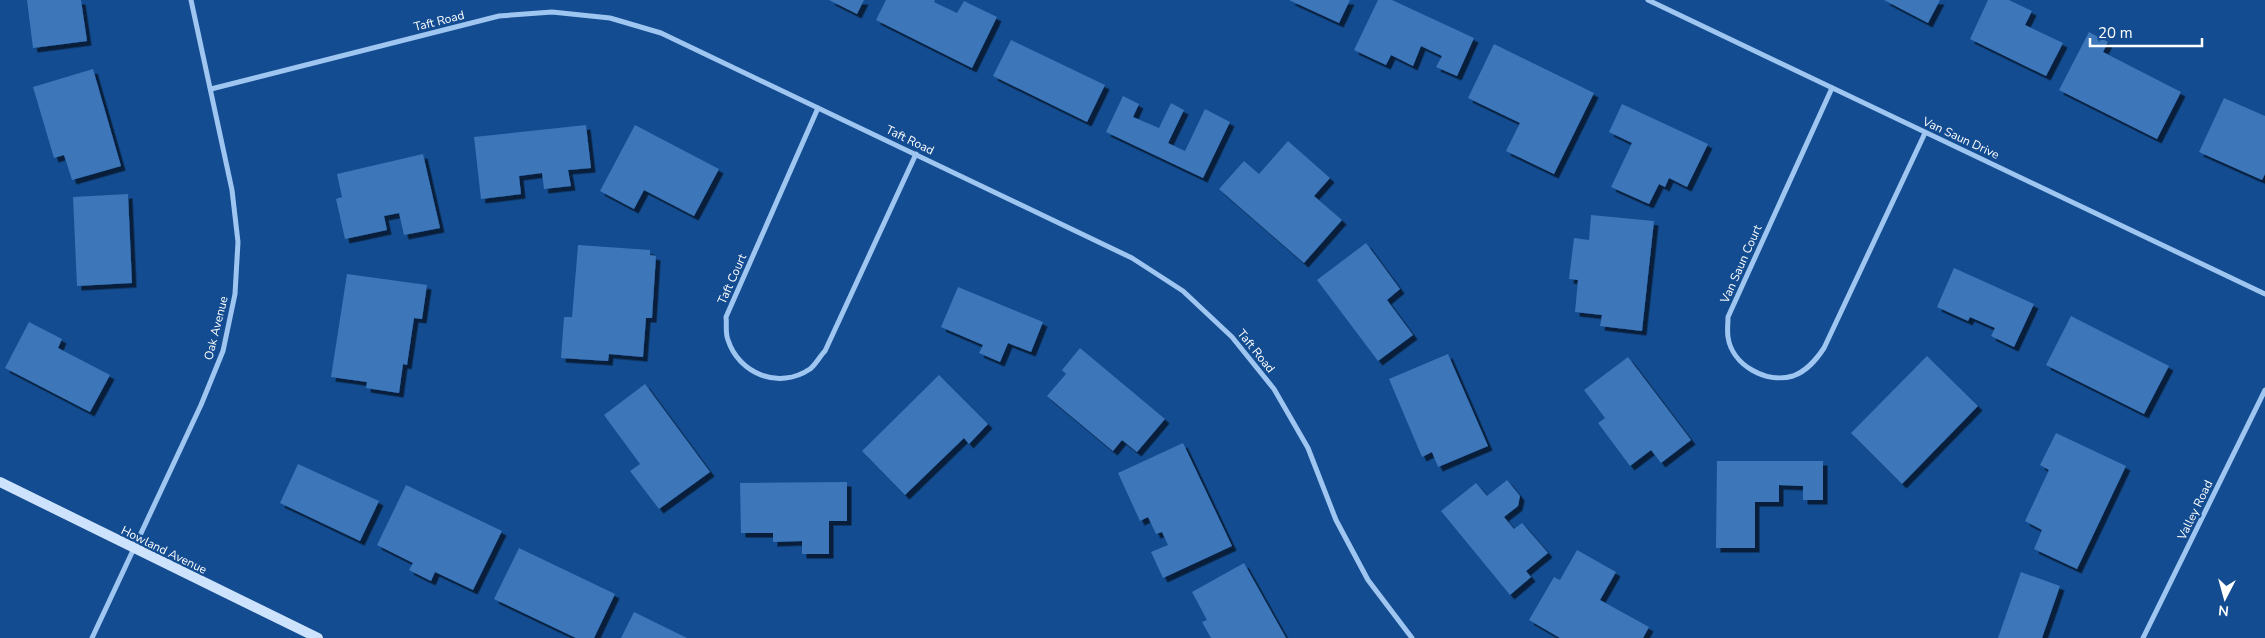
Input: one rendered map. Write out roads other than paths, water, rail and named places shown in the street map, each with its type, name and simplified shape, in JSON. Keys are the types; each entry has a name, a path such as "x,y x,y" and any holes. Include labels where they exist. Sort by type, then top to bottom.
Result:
{"street":[{"name":"Oak Avenue","path":"92,638 201,405 223,351 235,294 238,242 232,190 191,0"},
{"name":"Van Saun Drive","path":"1648,0 2265,294"},
{"name":"Taft Road","path":"210,89 499,16 552,12 610,18 661,33 1132,258 1182,291 1232,337 1274,389 1308,448 1336,520 1368,580 1412,638"},
{"name":"Van Saun Court","path":"1832,88 1728,317 1728,338 1737,358 1752,371 1772,378 1794,376 1813,364 1824,348 1925,132"},
{"name":"Taft Court","path":"818,108 726,317 727,339 736,358 752,372 772,378 791,377 810,368 825,351 916,154"},
{"name":"Valley Road","path":"2143,638 2265,390"},
{"name":"Howland Avenue","path":"0,482 133,549 318,638"}]}
